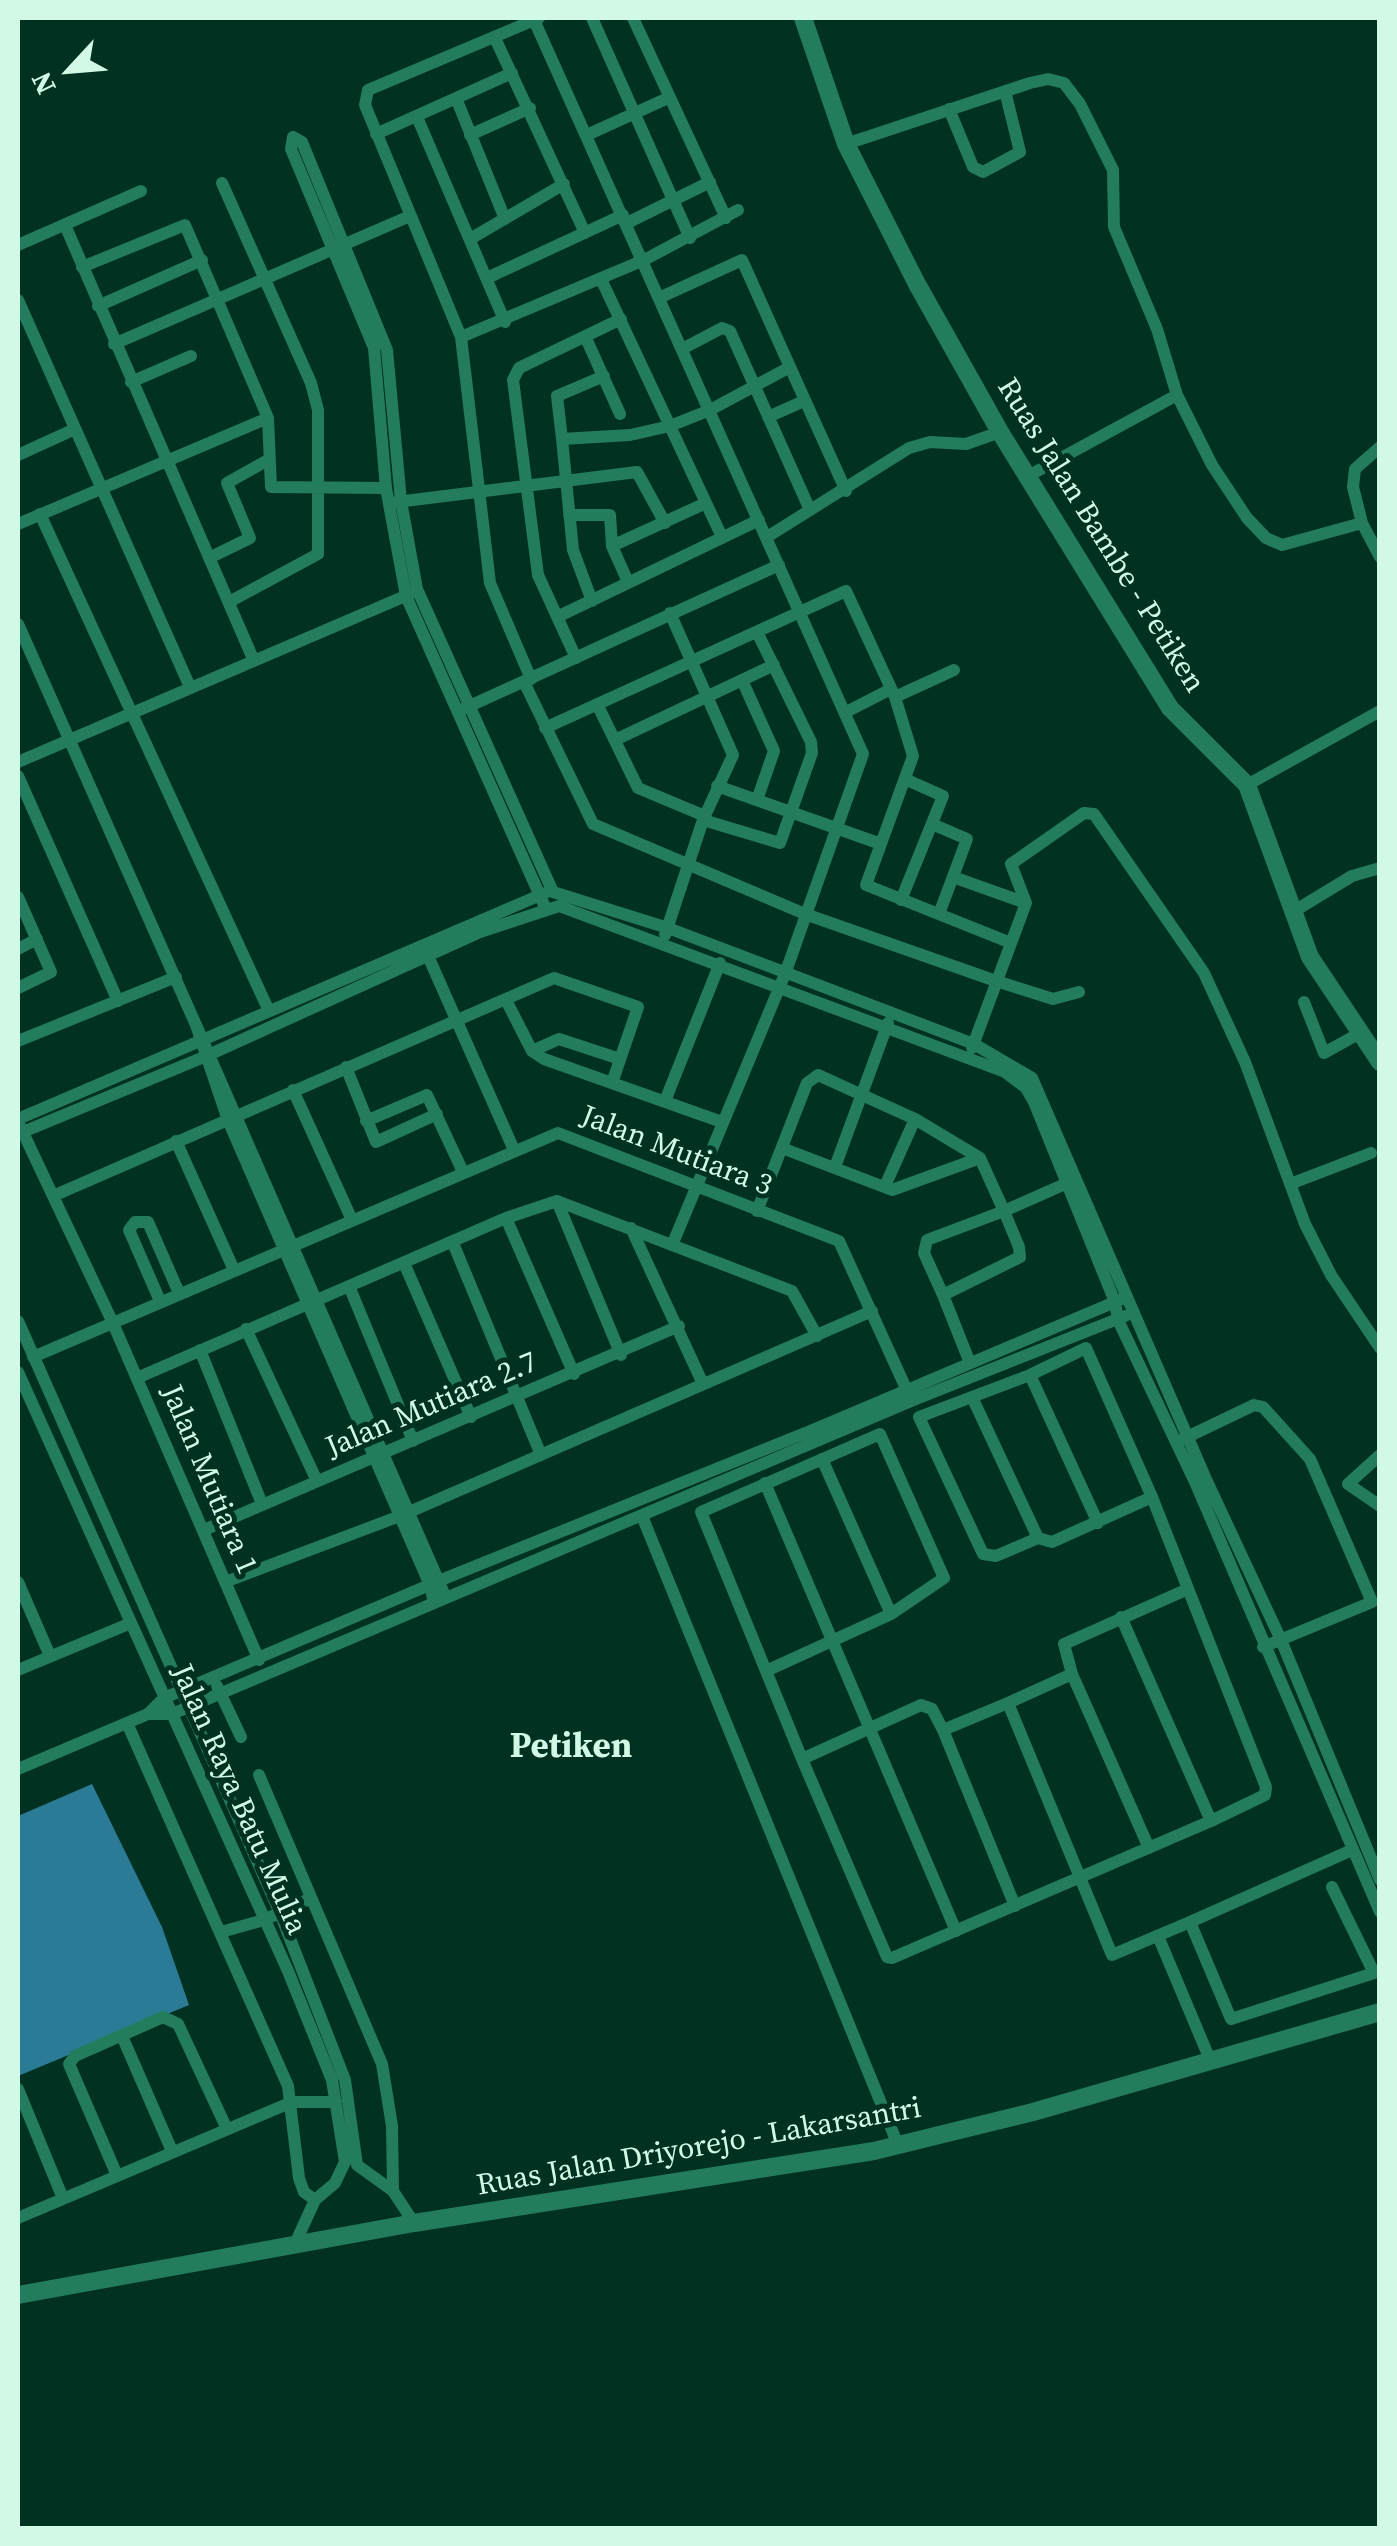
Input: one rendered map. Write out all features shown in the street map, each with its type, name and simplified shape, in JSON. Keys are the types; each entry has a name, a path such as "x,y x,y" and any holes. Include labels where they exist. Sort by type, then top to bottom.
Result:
{"main road":[{"name":"Ruas Jalan Bambe - Petiken","path":"804,18 846,144 1000,432 1170,708 1247,785 1274,851 1290,913 1310,957 1380,1062"},
{"name":"Ruas Jalan Driyorejo - Lakarsantri","path":"18,2295 414,2223 806,2164 898,2145 1211,2062 1380,2012"}],"street":[{"path":"592,18 690,238"},
{"path":"461,337 506,322 644,260 732,214 710,182 668,98 634,18"},
{"path":"673,1243 782,980 804,914 834,828 863,754 848,711 779,565 537,19 368,90 364,105 461,337 491,588 545,728 588,820 686,867 804,914 996,982 1053,999 1079,992"},
{"path":"495,38 585,233"},
{"path":"376,134 512,73"},
{"path":"846,144 1048,78 1064,83 1080,104 1113,170 1114,227 1157,330 1178,395 1212,465 1247,518 1266,538 1282,544 1362,523"},
{"path":"949,109 975,170 983,172 1020,152 1005,91"},
{"path":"456,98 505,219"},
{"path":"588,134 668,98"},
{"path":"470,136 530,108"},
{"path":"417,117 506,322"},
{"path":"395,502 386,488 374,348 339,246 302,142 293,137 291,149 339,246 389,358 395,502 412,593 552,906"},
{"path":"487,278 710,182"},
{"path":"222,183 316,398 318,488 317,557 229,602"},
{"path":"470,239 564,184"},
{"path":"18,244 142,190"},
{"path":"114,344 410,216"},
{"path":"82,267 182,224 202,260 268,418 271,487 386,488"},
{"path":"65,225 254,661"},
{"path":"98,306 202,260"},
{"path":"660,297 742,260 846,490"},
{"path":"600,279 722,538"},
{"path":"18,300 190,687"},
{"path":"576,658 538,575 514,375 519,368 621,319"},
{"path":"682,349 727,327 810,510"},
{"path":"584,336 620,414"},
{"path":"131,382 191,356"},
{"path":"562,439 630,434 670,426 710,410 790,367"},
{"path":"592,601 574,555 557,396 604,376"},
{"path":"1028,476 1178,395"},
{"path":"768,417 804,402"},
{"path":"18,524 268,418"},
{"path":"19,450 75,429"},
{"path":"767,537 910,448 930,442 966,444 1000,432"},
{"path":"1380,448 1355,469 1353,487 1362,523 1380,557"},
{"path":"209,558 250,538 227,482 268,460"},
{"path":"395,502 639,472 665,523"},
{"path":"612,546 706,503"},
{"path":"40,514 269,1011"},
{"path":"569,515 610,514 612,546 628,582"},
{"path":"557,617 759,520"},
{"path":"464,709 779,565"},
{"path":"545,728 841,591 848,592 893,692 912,749 907,780 866,885 1011,942"},
{"path":"18,762 412,593"},
{"path":"662,942 704,818 732,755 670,613"},
{"path":"18,624 176,977 312,1303 436,1582 440,1600"},
{"path":"597,704 638,788 776,846 794,813 814,748 757,632"},
{"path":"614,740 774,665"},
{"path":"848,711 954,670"},
{"path":"742,680 774,750 756,800"},
{"path":"1247,785 1380,711"},
{"path":"18,776 24,806 118,1000"},
{"path":"901,900 943,796 907,780"},
{"path":"717,786 881,844"},
{"path":"971,1051 1026,902 1011,864 1092,812 1204,973 1245,1062 1290,1184 1331,1275 1380,1348"},
{"path":"932,824 967,839 939,914"},
{"path":"1290,913 1352,876 1380,868"},
{"path":"954,877 1026,902"},
{"path":"19,1126 208,1055 546,892 668,928 782,980 1032,1078 1122,1299 1135,1312 1182,1440"},
{"path":"18,896 51,972 18,988"},
{"path":"19,1126 269,1011 552,906 782,980"},
{"path":"18,948 37,939"},
{"path":"426,950 514,1150"},
{"path":"665,1102 720,963"},
{"path":"18,1040 176,977"},
{"path":"53,1196 455,1018 563,978 635,1004 638,1013 612,1083"},
{"path":"506,1000 532,1051 552,1063 722,1122"},
{"path":"1304,1002 1324,1053 1360,1033"},
{"path":"834,1168 889,1022"},
{"path":"532,1051 559,1039 620,1059"},
{"path":"346,1067 376,1142 437,1114"},
{"path":"757,1211 811,1077 818,1075 862,1093 980,1158 1019,1247 1018,1259 943,1295"},
{"path":"293,1090 352,1220"},
{"path":"366,1122 427,1095 463,1172"},
{"path":"885,1186 915,1119"},
{"name":"Jalan Mutiara 1","path":"19,1126 112,1321 259,1660"},
{"name":"Jalan Mutiara 3","path":"33,1357 558,1132 842,1244 912,1402"},
{"path":"176,1141 234,1270"},
{"path":"782,1148 898,1190 980,1158"},
{"path":"1290,1184 1371,1154"},
{"path":"970,1362 922,1245 1074,1180"},
{"path":"137,1378 506,1218 557,1200 796,1293 818,1336"},
{"path":"557,1200 621,1355"},
{"path":"506,1218 574,1374"},
{"path":"160,1301 129,1230 135,1222 148,1222 180,1293"},
{"path":"631,1228 703,1384"},
{"path":"454,1243 541,1454"},
{"path":"404,1263 471,1417"},
{"path":"350,1286 413,1442"},
{"path":"1122,1299 1118,1320 1281,1640 1380,1880"},
{"path":"18,1769 148,1714 164,1698 436,1582 815,1429 1122,1299"},
{"path":"225,1582 405,1514 872,1311"},
{"path":"148,1714 172,1714 1135,1312"},
{"path":"18,1322 21,1341 33,1357 280,1913 345,2080 358,2165 393,2192 414,2223"},
{"name":"Jalan Mutiara 2.7","path":"204,1530 621,1355 678,1326"},
{"path":"246,1329 316,1482"},
{"path":"766,1670 891,1614 944,1578 880,1434 701,1512 802,1759 886,1957 1210,1822 1265,1795 1266,1787 1152,1497 1086,1348 1030,1375 919,1418 983,1554 996,1556 1038,1538 1052,1542 1152,1497"},
{"path":"200,1350 262,1504"},
{"name":"Jalan Raya Batu Mulia","path":"18,1372 332,2080 345,2162 335,2183 314,2200 292,2248"},
{"path":"1030,1375 1098,1523"},
{"path":"972,1397 1038,1538"},
{"path":"1182,1440 1254,1405 1263,1407 1298,1443 1376,1601 1263,1647"},
{"path":"1328,1498 1380,1455"},
{"path":"822,1459 891,1614"},
{"path":"1200,1480 1263,1647 1380,1912"},
{"path":"765,1483 956,1931"},
{"path":"1348,1484 1380,1506"},
{"path":"642,1516 898,2145"},
{"path":"18,1582 50,1656"},
{"path":"1149,1848 1072,1674 1064,1644 1188,1589"},
{"path":"1122,1617 1210,1822"},
{"path":"18,1670 131,1623"},
{"path":"944,1730 1072,1674"},
{"path":"214,1679 241,1737"},
{"path":"1008,1703 1112,1955 1352,1850"},
{"path":"802,1759 921,1705 932,1710 944,1730 1015,1906"},
{"path":"127,1723 292,2102 299,2178 306,2194 314,2200"},
{"path":"259,1776 382,2064 392,2126 393,2192"},
{"path":"1190,1922 1230,2019 1374,1974 1332,1887"},
{"path":"221,1932 264,1920 312,1898"},
{"path":"1158,1936 1211,2062"},
{"path":"116,2173 68,2064 74,2056 164,2017 175,2019 227,2129"},
{"path":"122,2036 172,2151"},
{"path":"18,2090 62,2196"},
{"path":"18,2218 116,2173 292,2102 336,2102"}],"water":[{"path":"92,1784 162,1927 189,2005 18,2076 18,1816"}],"district":[{"name":"Petiken","path":"571,1748"}]}
